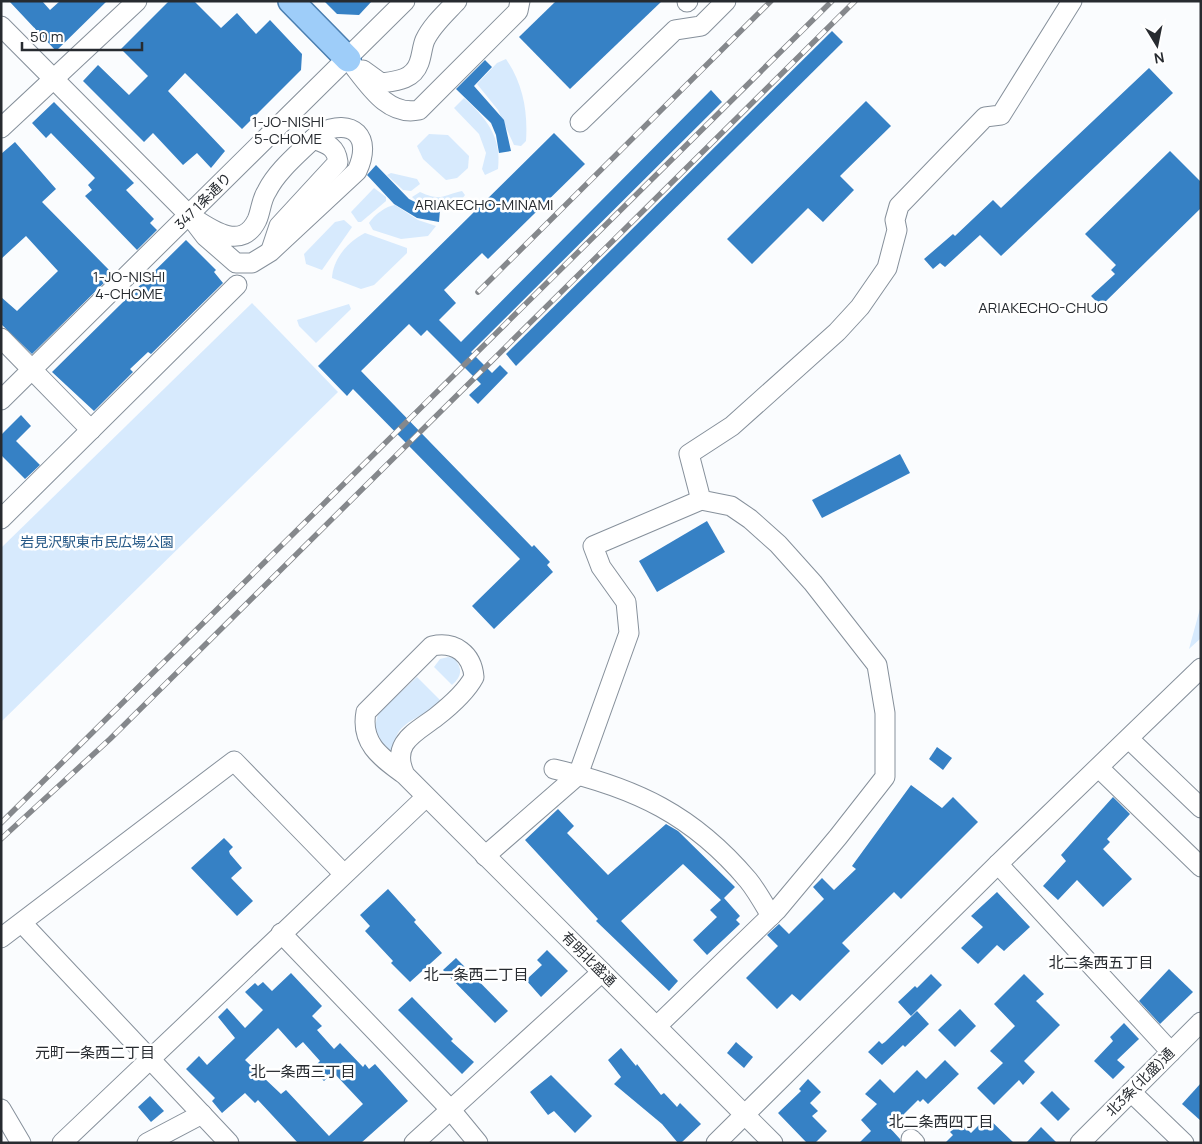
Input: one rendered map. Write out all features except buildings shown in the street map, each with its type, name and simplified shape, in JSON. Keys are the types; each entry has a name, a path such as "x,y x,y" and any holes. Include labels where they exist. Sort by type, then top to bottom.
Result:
{"main road":[{"path":"291,1 348,59"}],"street":[{"path":"1,128 137,1"},
{"name":"347 1条通り","path":"1,400 405,1"},
{"path":"348,59 381,83 401,81 418,65 425,40 435,25 457,1"},
{"path":"348,59 380,98 394,109 409,112 419,110 518,12 520,1"},
{"path":"580,122 675,30 701,26 726,1"},
{"path":"702,500 689,454 732,426 837,332 860,307 887,268 897,230 895,220 899,206 985,117 1001,115 1072,1"},
{"path":"1,26 188,215 205,236 236,263 252,263 270,252 357,171 363,159 364,148 360,138 355,131 347,127 328,129 313,139 274,180 262,200 258,218 253,228 245,235 234,238 223,235 188,215"},
{"path":"270,252 279,226 338,162 337,153 330,144 313,139"},
{"path":"1,519 237,285"},
{"path":"1,338 91,430"},
{"path":"486,856 578,775 629,633 626,602 601,567 593,546 702,500 731,506 750,519 778,544 813,583 877,665 885,713 885,777 838,837 771,916 657,1026"},
{"name":"有明北盛通","path":"405,775 400,763 406,741 416,729 436,717 469,687 474,677 470,660 460,649 442,644 432,646 366,712 364,725 366,738 384,759 405,775 773,1143"},
{"path":"716,1143 998,864 1201,668"},
{"path":"1129,739 1201,808"},
{"path":"1,938 234,761 343,873"},
{"path":"1099,768 1201,867"},
{"path":"554,769 640,796 680,816 720,850 750,881 771,916"},
{"path":"62,1143 343,873 426,797"},
{"path":"998,864 1171,1052"},
{"path":"22,923 229,1143"},
{"path":"281,933 450,1109 478,1143"},
{"path":"414,1143 602,972"},
{"name":"北3条(北盛)通","path":"1080,1143 1200,1024"},
{"path":"1131,1092 1184,1143"},
{"path":"1,1109 21,1143"},
{"path":"147,1143 202,1114"}],"green space":[{"path":"506,59 517,78 525,108 526,141 521,146 514,145 498,110 477,84 497,63"},
{"path":"464,98 479,113 495,138 499,158 498,169 485,175 482,169 486,153 479,134 454,108"},
{"path":"429,134 448,135 469,156 468,168 457,178 446,180 423,159 417,146"},
{"path":"391,173 417,179 420,184 411,191 403,190 387,175"},
{"path":"374,188 386,197 386,201 361,222 358,222 351,212"},
{"path":"462,191 465,195 460,201 454,205 440,208 425,205 412,197 420,192 433,197 442,197"},
{"path":"395,205 418,220 436,226 428,236 401,239 373,230 369,223 371,220 384,209"},
{"path":"344,220 352,227 322,270 306,264 304,254 335,222"},
{"path":"365,233 407,248 407,253 374,285 361,289 332,278 335,264 343,251"},
{"name":"岩見沢駅東市民広場公園","path":"252,303 338,392 1,722 1,548"},
{"path":"349,304 351,309 316,343 299,326 297,320"},
{"path":"1201,605 1201,638 1189,649"},
{"path":"454,658 460,669 458,679 452,685 434,667 440,659"},
{"path":"417,677 442,702 406,724 398,733 391,751 388,750 377,733 376,723 379,712"}],"railway":[{"path":"478,292 771,1"},
{"path":"1,823 832,1"},
{"path":"1,839 110,739 855,1"}],"district":[{"name":"1-JO-NISHI 5-CHOME","path":"288,130"},
{"name":"ARIAKECHO-MINAMI","path":"484,205"},
{"name":"1-JO-NISHI 4-CHOME","path":"129,286"},
{"name":"ARIAKECHO-CHUO","path":"1043,308"},
{"name":"北二条西五丁目","path":"1101,963"},
{"name":"北一条西二丁目","path":"476,975"},
{"name":"元町一条西二丁目","path":"95,1053"},
{"name":"北一条西三丁目","path":"303,1072"},
{"name":"北二条西四丁目","path":"941,1122"}]}
